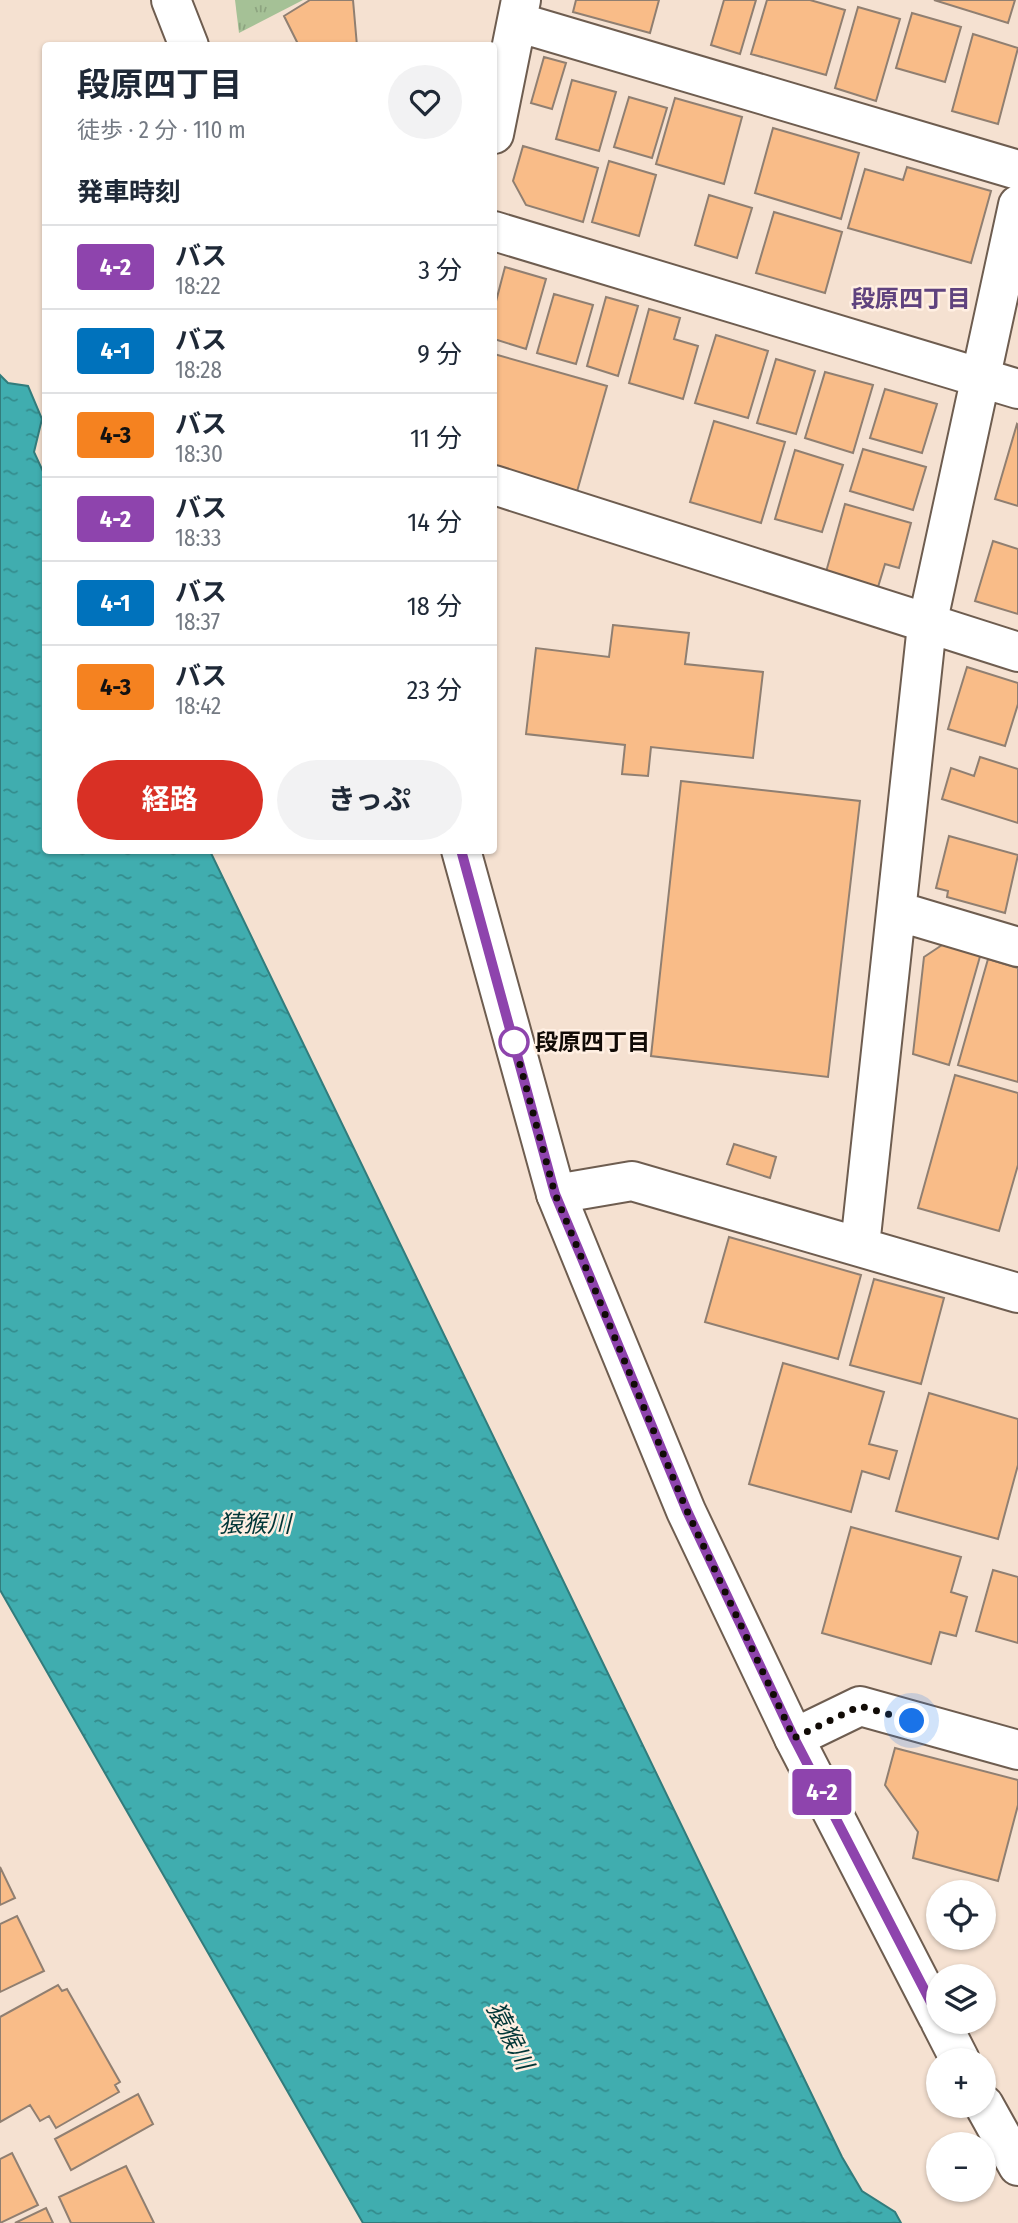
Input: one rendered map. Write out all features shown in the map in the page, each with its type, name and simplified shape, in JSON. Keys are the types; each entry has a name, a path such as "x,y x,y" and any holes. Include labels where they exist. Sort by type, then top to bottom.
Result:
{"street":[{"path":"171,0 187,42"},
{"path":"497,119 519,11 1018,170"},
{"path":"860,1246 927,625 1018,205"},
{"path":"497,232 1018,389"},
{"path":"497,486 1018,652"},
{"path":"462,854 555,1194 687,1511 794,1738 926,1994"},
{"path":"897,911 1018,947"},
{"path":"555,1194 632,1181 1018,1293"},
{"path":"794,1738 860,1706 1018,1750"},
{"path":"991,2118 1018,2166"}],"green space":[{"path":"235,0 303,0 239,33"}],"water":[{"name":"猿猴川","path":"0,375 8,383 28,386 42,419 34,452 42,469 42,854 211,854 842,2157 862,2191 895,2212 901,2223 363,2223 0,1590"}],"building":[{"path":"310,0 353,0 357,42 297,42 284,16"},
{"path":"576,0 659,0 650,33 573,12"},
{"path":"724,0 756,0 740,54 711,45"},
{"path":"767,0 810,0 845,10 826,75 751,54"},
{"path":"934,0 1015,0 1008,23"},
{"path":"858,7 900,19 876,101 835,88"},
{"path":"912,13 961,27 945,82 896,68"},
{"path":"973,34 1018,48 998,124 952,111"},
{"path":"544,57 566,63 552,109 531,103"},
{"path":"572,80 616,92 599,151 556,139"},
{"path":"629,97 667,108 652,158 614,147"},
{"path":"675,98 742,117 724,184 656,164"},
{"path":"773,128 859,153 841,219 755,193"},
{"path":"523,146 598,168 583,222 526,205 513,181"},
{"path":"609,161 656,175 639,236 592,222"},
{"path":"907,167 991,191 971,263 848,228 865,169 903,180"},
{"path":"709,195 752,208 737,258 695,245"},
{"path":"774,212 842,232 825,293 756,273"},
{"path":"505,267 546,279 526,349 497,340 497,298"},
{"path":"554,294 593,305 576,364 537,353"},
{"path":"606,297 638,306 618,376 587,366"},
{"path":"649,309 680,318 674,339 698,346 683,399 629,383"},
{"path":"716,335 768,351 748,418 695,403"},
{"path":"497,355 607,386 576,495 497,473"},
{"path":"776,359 815,371 796,434 757,423"},
{"path":"825,372 873,385 853,453 805,438"},
{"path":"885,389 937,404 922,453 870,438"},
{"path":"714,421 785,442 761,523 690,502"},
{"path":"1018,425 1018,506 995,499"},
{"path":"863,449 926,467 913,510 850,491"},
{"path":"795,450 843,465 822,532 775,519"},
{"path":"845,504 911,523 899,568 885,564 878,587 826,572"},
{"path":"993,541 1018,549 1018,614 975,601"},
{"path":"613,625 689,633 685,664 763,672 753,758 651,747 648,776 622,774 625,745 526,734 536,648 609,657"},
{"path":"967,667 1018,683 1018,704 1005,746 948,729"},
{"path":"980,757 1018,769 1018,823 942,799 951,768 974,776"},
{"path":"681,781 860,801 828,1077 651,1056"},
{"path":"949,836 1018,855 1005,913 947,897 948,891 936,888"},
{"path":"945,943 981,953 949,1065 913,1054 924,957"},
{"path":"988,959 1018,968 1018,1082 958,1065"},
{"path":"955,1075 1018,1093 1018,1165 999,1231 918,1208"},
{"path":"734,1144 776,1157 770,1178 727,1164"},
{"path":"729,1237 861,1275 838,1359 705,1322"},
{"path":"874,1279 944,1298 921,1384 850,1365"},
{"path":"783,1363 884,1392 869,1444 897,1451 889,1479 862,1471 851,1512 749,1484"},
{"path":"929,1393 1018,1419 1018,1465 998,1539 896,1511"},
{"path":"851,1527 961,1557 951,1592 967,1597 956,1636 940,1632 931,1664 822,1633"},
{"path":"993,1570 1018,1577 1018,1643 976,1631"},
{"path":"895,1748 1018,1780 1018,1805 998,1881 913,1858 918,1832 885,1785"},
{"path":"0,1867 15,1898 0,1905"},
{"path":"17,1916 44,1971 0,1992 0,1924"},
{"path":"58,1985 62,1991 67,1989 120,2082 115,2085 119,2092 56,2128 49,2116 40,2121 30,2105 0,2122 0,2017"},
{"path":"138,2094 153,2124 71,2170 55,2139"},
{"path":"12,2153 38,2205 0,2223 0,2159"},
{"path":"126,2166 154,2223 71,2223 59,2197"},
{"path":"46,2208 53,2223 15,2223"}],"bus line":[{"name":"4-2","path":"462,854 555,1194 687,1511 794,1738 926,1993"}],"place":[{"name":"段原四丁目","path":"514,1042"}],"district":[{"name":"段原四丁目","path":"911,299"}],"route":[{"path":"514,1042 512,1035 555,1194 687,1511 794,1738 860,1706 912,1721"}]}
